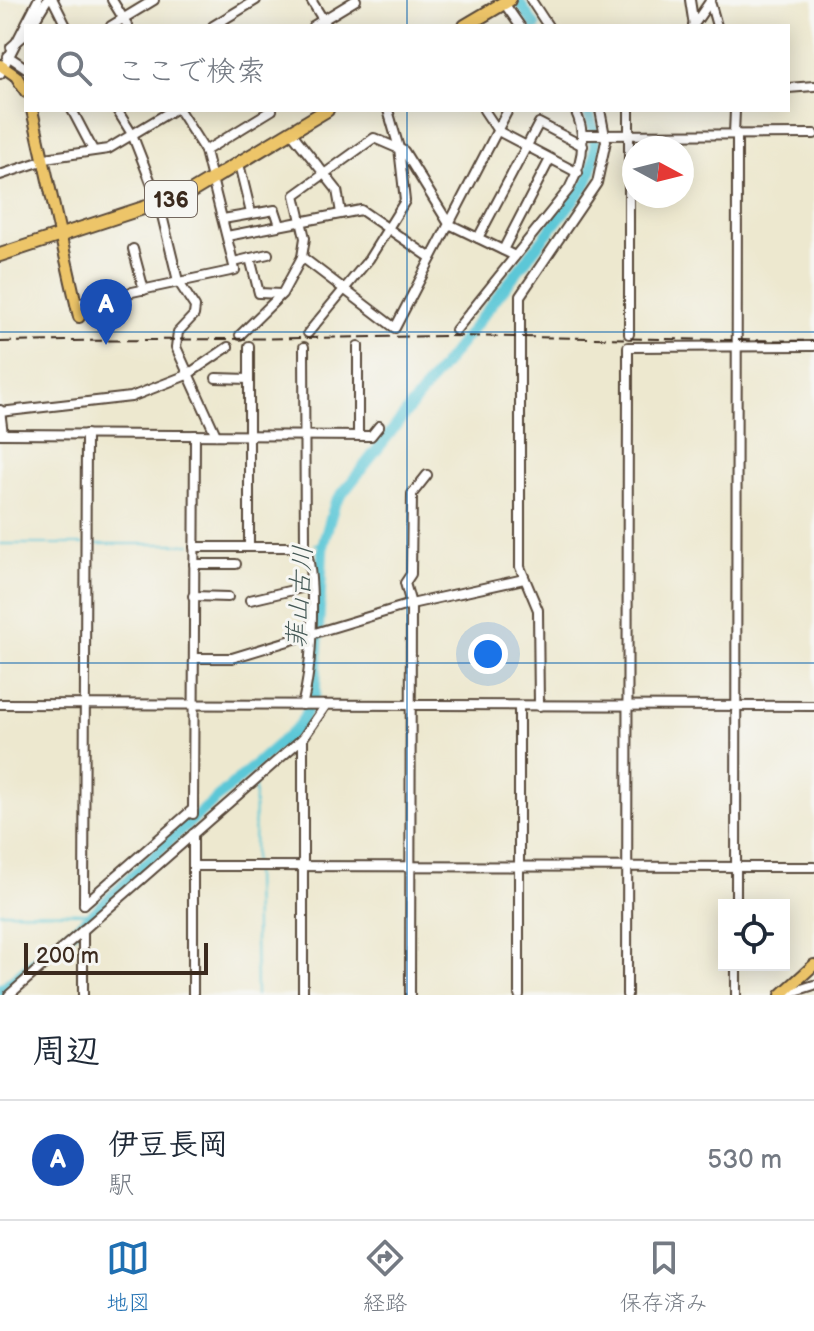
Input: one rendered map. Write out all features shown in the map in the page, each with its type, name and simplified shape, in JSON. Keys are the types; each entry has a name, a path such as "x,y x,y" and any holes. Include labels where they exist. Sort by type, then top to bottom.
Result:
{"highway":[{"path":"468,24 502,2"},
{"name":"136","path":"0,255 159,203 213,180 324,112"}],"main road":[{"path":"1,69 16,76 24,89"},
{"path":"33,112 79,317"},
{"path":"783,994 814,965"}],"street":[{"path":"25,24 38,0"},
{"path":"32,24 47,0"},
{"path":"53,0 65,24"},
{"path":"112,0 126,22 154,0"},
{"path":"216,24 256,0"},
{"path":"311,0 325,23 356,0"},
{"path":"531,0 547,24"},
{"path":"690,0 694,24"},
{"path":"502,2 518,24"},
{"path":"695,24 711,2"},
{"path":"711,2 716,24"},
{"path":"1,69 24,25"},
{"path":"9,52 24,37"},
{"path":"9,52 24,66"},
{"path":"790,88 814,86"},
{"path":"73,112 93,150"},
{"path":"118,112 132,134 159,203 178,281 196,312 177,334 178,354 216,435"},
{"path":"0,175 45,159 108,149 172,112"},
{"path":"76,304 235,270 205,151 177,112"},
{"path":"205,151 269,112"},
{"path":"308,333 344,289 405,201 399,148 389,112"},
{"path":"485,112 498,131 578,173"},
{"path":"302,257 395,328 507,112"},
{"path":"456,330 569,189 578,173 584,135 576,112"},
{"path":"539,706 538,610 520,567 520,296 593,191 603,168 604,134 600,112"},
{"path":"629,112 629,334"},
{"path":"735,112 736,899"},
{"path":"478,238 539,123 583,146"},
{"path":"291,132 338,192 341,213"},
{"path":"584,135 814,134"},
{"path":"240,335 282,294 302,257 305,242 295,195 326,176 373,138 399,148 449,224 515,256"},
{"path":"503,250 550,159"},
{"path":"239,164 251,213"},
{"path":"223,219 276,210 280,225"},
{"path":"227,236 361,210 431,258"},
{"path":"133,249 144,290"},
{"path":"234,262 268,254"},
{"path":"250,258 258,292 282,294"},
{"path":"249,346 249,547"},
{"path":"358,346 358,435"},
{"path":"627,995 628,347 814,346"},
{"path":"228,347 187,375 131,397 0,411 1,434 371,436 379,426"},
{"path":"303,705 309,677 312,634 310,561 305,547 304,347"},
{"path":"216,378 249,379"},
{"path":"86,434 84,904 193,811 195,435"},
{"path":"410,995 411,604 405,583 411,574 412,494 427,475"},
{"path":"194,547 305,547"},
{"path":"194,564 236,564"},
{"path":"194,658 232,658 411,604 524,579"},
{"path":"250,600 310,586"},
{"path":"193,596 228,597"},
{"path":"0,704 814,706"},
{"path":"9,995 303,738 324,706"},
{"path":"519,706 519,995"},
{"path":"303,738 303,995"},
{"path":"193,834 193,995"},
{"path":"193,866 814,867"},
{"path":"83,930 83,995"},
{"path":"736,971 736,995"},
{"path":"783,994 814,985"}],"waterway":[{"name":"菲山古川","path":"518,0 534,24"},
{"name":"菲山古川","path":"0,990 94,913 182,829 300,725 315,694 323,544 335,503 587,183 595,146 588,112"},
{"path":"0,544 83,544"},
{"path":"89,544 191,544"},
{"name":"菲山古川","path":"315,544 323,544"},
{"path":"254,862 255,784"},
{"path":"254,868 256,995"},
{"path":"0,912 94,913"}],"railway":[{"path":"0,342 447,336 814,341"}],"place":[{"name":"伊豆長岡","path":"106,345"}]}
